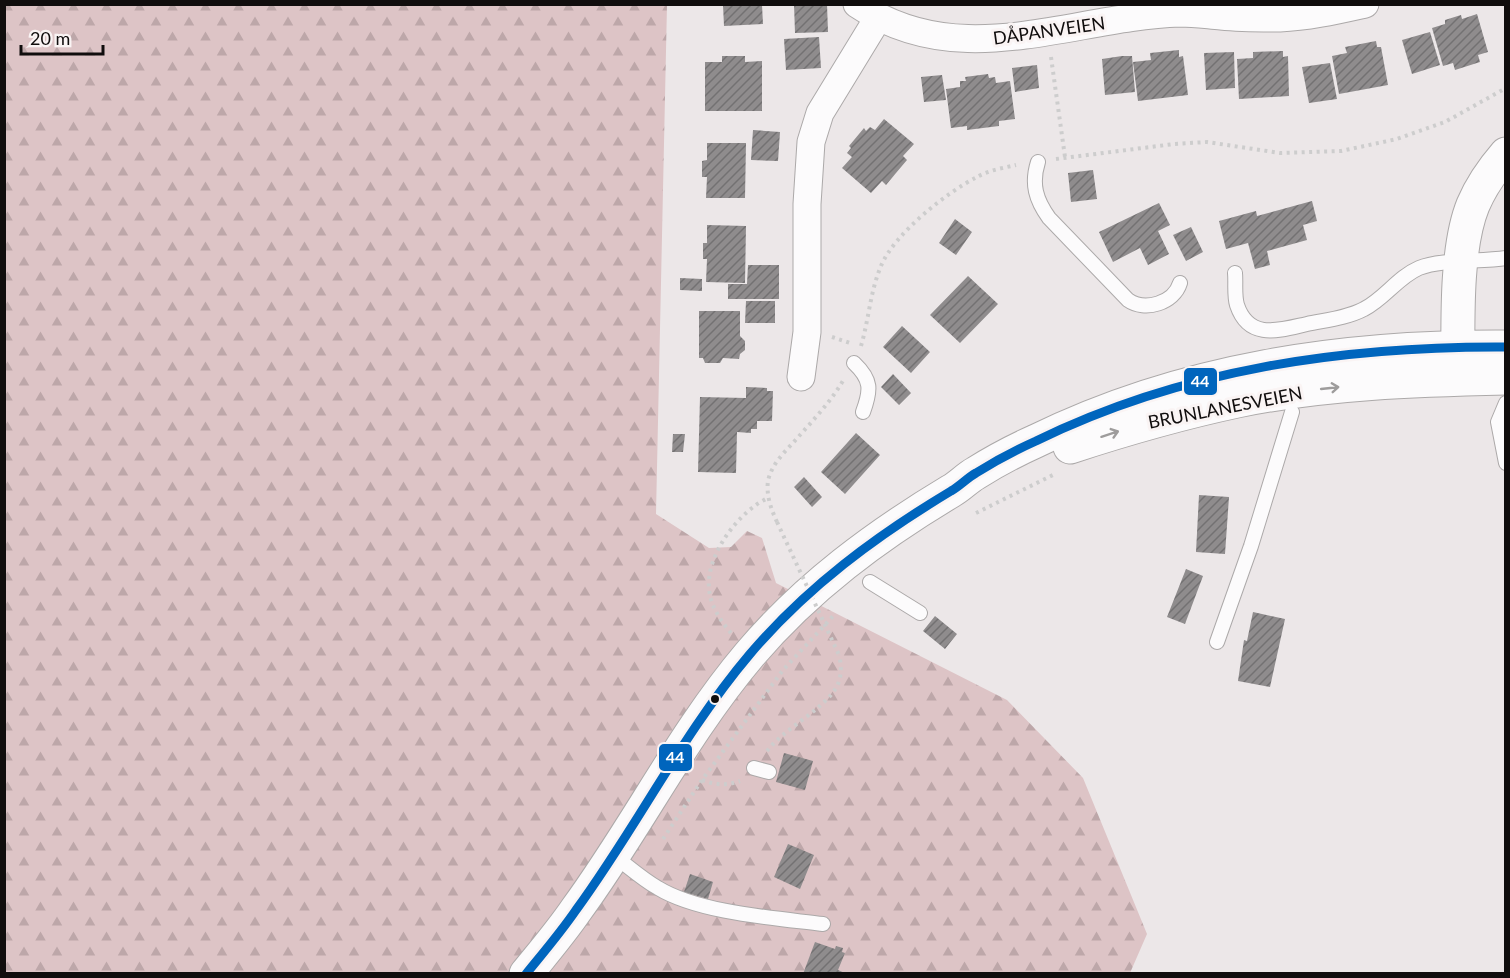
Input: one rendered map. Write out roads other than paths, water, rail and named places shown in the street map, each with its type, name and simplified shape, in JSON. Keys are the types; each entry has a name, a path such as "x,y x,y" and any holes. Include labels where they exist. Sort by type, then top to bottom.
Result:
{"main road":[{"path":"1458,363 1461,262 1468,221 1473,204 1492,170 1506,154"},
{"name":"BRUNLANESVEIEN","path":"526,974 577,910 718,695 750,654 790,610 885,532 956,488 982,482 1050,453 1138,425 1239,401 1361,384 1458,363 1506,347"},
{"name":"BRUNLANESVEIEN","path":"1458,363 1506,378"}],"street":[{"name":"DÅPANVEIEN","path":"801,377 807,332 807,204 811,142 820,113 867,11 938,38 980,39 1047,32 1126,12 1283,18 1365,4"}],"lane":[{"path":"1038,162 1034,173 1034,189 1039,205 1128,300 1141,306 1152,305 1172,296 1178,291 1180,283"},
{"path":"1235,273 1237,304 1243,316 1261,331 1346,316 1365,309 1418,268 1435,264 1506,258"},
{"path":"854,363 866,376 869,387 863,412"},
{"path":"1506,403 1498,422 1506,463"},
{"path":"1217,642 1251,546 1292,412"},
{"path":"870,582 920,613"},
{"path":"754,768 769,772"},
{"path":"613,855 658,889 687,901 751,915 823,924"}]}
